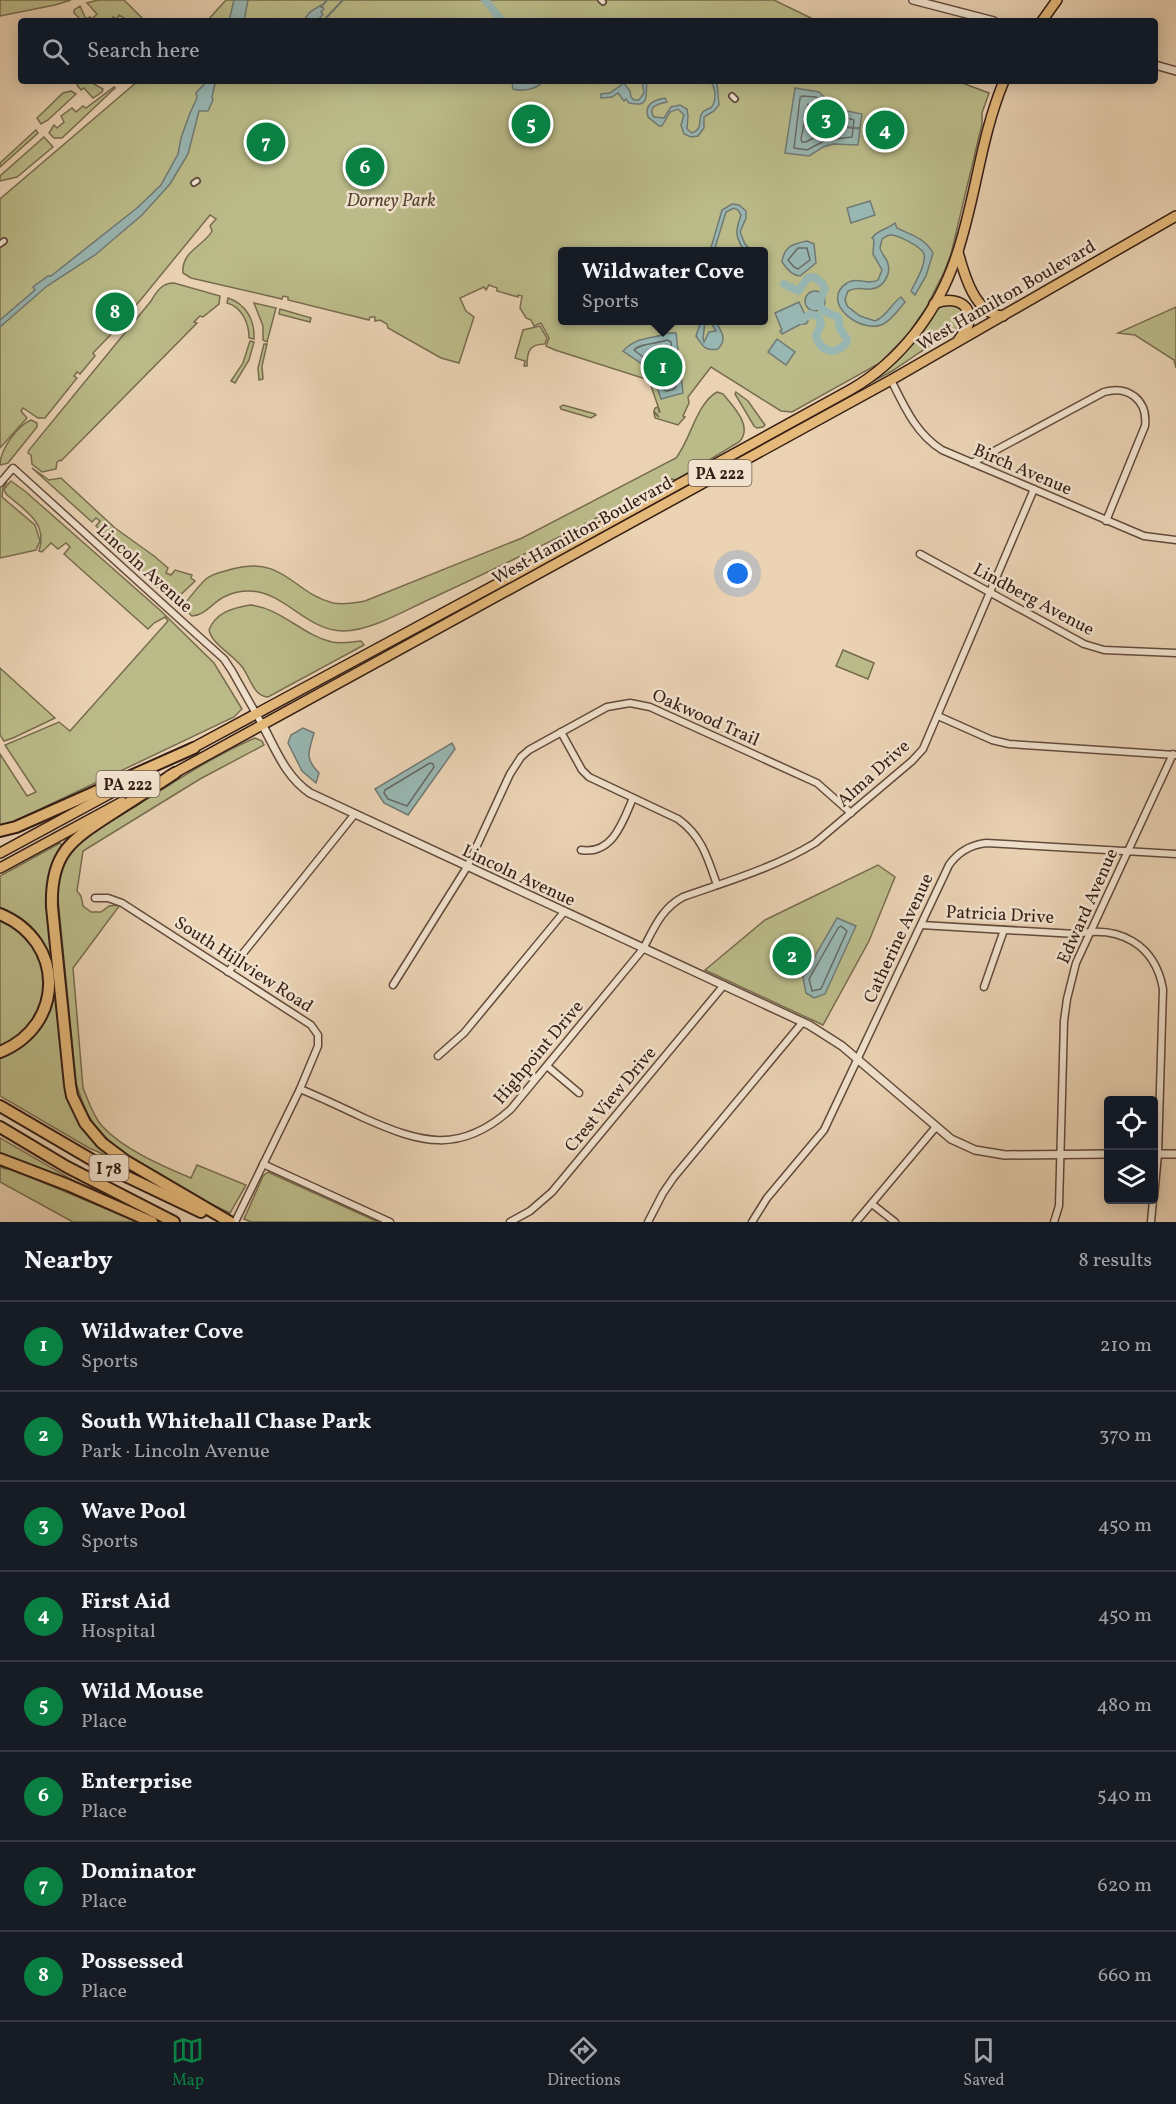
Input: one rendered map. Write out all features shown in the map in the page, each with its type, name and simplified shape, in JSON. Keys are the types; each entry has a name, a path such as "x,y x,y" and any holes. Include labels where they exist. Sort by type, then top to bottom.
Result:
{"highway":[{"path":"0,831 16,827 194,748"},
{"path":"175,773 80,834 65,851 55,873 51,891 52,907 70,1085 85,1123 102,1143 126,1161 230,1222"},
{"path":"0,914 19,924 34,938 44,957 49,980 44,1009 33,1029 21,1041 0,1052"},
{"name":"I 78","path":"0,1106 94,1161 223,1222"},
{"name":"I 78","path":"0,1127 67,1167 174,1222"},
{"path":"0,1159 68,1185 152,1222"}],"main road":[{"path":"1044,18 1057,0"},
{"name":"PA 222","path":"934,304 958,252 988,125 1003,84"},
{"name":"West Hamilton Boulevard","path":"0,868 891,380 1176,216"},
{"path":"958,252 963,273 977,298 992,314 1004,316"},
{"path":"934,304 954,300 964,306 968,312 968,326 956,343"},
{"name":"West Hamilton Boulevard","path":"0,853 855,387 895,356 922,323 934,304"}],"street":[{"path":"913,0 982,18"},
{"path":"1158,66 1176,71"},
{"name":"Birch Avenue","path":"891,380 916,428 923,437 942,450 1144,536 1176,540"},
{"path":"972,463 1104,392 1112,389 1133,394 1145,411 1145,426 1106,521"},
{"name":"Lincoln Avenue","path":"0,483 12,468 224,660 288,772 310,793 802,1023 842,1046 935,1128 961,1144 990,1154 1104,1154"},
{"name":"Alma Drive","path":"644,949 659,918 671,905 683,897 770,867 799,853 815,843 918,756 938,716 1034,489"},
{"name":"Lindberg Avenue","path":"920,554 1095,648 1176,653"},
{"name":"Oakwood Trail","path":"393,985 467,867 515,765 529,750 610,706 640,704 817,783 850,813"},
{"path":"938,716 992,740 1009,744 1174,755"},
{"path":"561,732 582,770 589,777 687,826 704,849 717,885"},
{"name":"Edward Avenue","path":"1054,1222 1059,1206 1064,1021 1076,963 1174,755"},
{"path":"582,850 597,850 610,841 622,824 633,798"},
{"path":"228,972 354,815"},
{"name":"Catherine Avenue","path":"752,1222 767,1198 824,1130 954,858 969,847 986,843 1176,854"},
{"name":"South Hillview Road","path":"95,898 108,898 122,903 316,1030 318,1046 300,1089 235,1222"},
{"path":"438,1056 464,1033 564,912"},
{"name":"Patricia Drive","path":"921,925 1076,934 1093,931 1113,933 1140,946 1153,960 1161,976 1163,989 1156,1150"},
{"path":"984,987 1004,930"},
{"name":"Highpoint Drive","path":"300,1089 403,1135 417,1139 441,1141 469,1136 500,1119 644,949"},
{"name":"Crest View Drive","path":"513,1222 552,1192 724,986"},
{"path":"648,1222 663,1193 674,1178 802,1023"},
{"path":"547,1066 579,1093"},
{"path":"856,1222 935,1128"},
{"path":"1158,1154 1176,1154"},
{"path":"263,1164 390,1222"},
{"path":"872,1204 895,1222"},
{"name":"Patricia Drive","path":"1151,1222 1152,1204"}],"green space":[{"path":"0,0 71,0 0,16"},
{"path":"98,0 124,0 142,18 124,18 119,15 118,18 93,18 97,14 87,3"},
{"path":"226,0 774,0 811,18 210,18"},
{"path":"80,6 86,18 79,18 74,13 74,10"},
{"path":"94,84 103,89 93,98 84,88 81,90 77,85"},
{"name":"Dorney Park","path":"134,84 965,84 989,93 982,113 982,124 951,254 926,308 908,334 880,363 792,412 781,411 711,367 688,397 689,403 683,416 685,417 678,425 655,418 654,413 659,417 654,411 655,408 658,407 660,412 649,380 546,346 549,338 541,323 534,326 520,308 522,296 497,291 497,288 489,285 486,290 484,287 460,298 466,311 474,317 459,363 441,358 388,328 387,324 380,320 375,321 375,317 370,317 369,320 288,300 288,297 283,296 282,299 191,278 183,273 183,265 189,254 212,231 210,226 216,219 210,215 120,325 93,353 95,356 80,374 77,372 74,376 77,378 45,418 38,418 23,408 21,411 27,418 0,448 0,199"},
{"path":"114,87 62,138 54,138 49,133 54,125 57,128 64,122 61,116 72,108 76,112 83,106 86,108"},
{"path":"71,91 76,94 41,124 37,118 63,93"},
{"path":"36,130 38,133 0,167 0,163"},
{"path":"44,137 53,147 17,177 0,181 0,176"},
{"path":"174,283 220,296 219,304 194,322 197,323 61,461 57,462 56,469 42,472 32,464 29,450 158,291 166,284"},
{"path":"228,298 240,304 248,314 253,325 254,339 249,338 244,316 237,308 227,303"},
{"path":"954,302 964,311 965,323 959,330 956,328 892,371 859,389 939,304"},
{"path":"254,303 276,308 267,342 263,340 263,326"},
{"path":"1176,307 1176,368 1174,360 1135,335 1118,333"},
{"path":"280,309 311,318 310,322 279,314"},
{"path":"540,326 547,338 545,344 532,347 528,353 527,366 524,366 525,361 515,358 523,330"},
{"path":"250,341 254,342 249,360 235,383 231,381 243,363"},
{"path":"264,344 267,344 262,366 263,379 259,380 258,368"},
{"path":"717,392 723,394 732,404 743,423 743,436 739,442 676,480 672,479 582,526 387,620 353,630 330,629 318,625 273,597 249,591 226,596 197,615 192,616 182,607 209,577 250,566 276,571 308,592 333,603 365,601 522,538 676,458 699,413"},
{"path":"736,392 748,401 765,425 763,427 754,426 735,394"},
{"path":"563,405 596,415 591,418 561,409"},
{"path":"31,420 37,423 37,427 8,463 0,465 3,452 10,439 20,427"},
{"path":"32,468 49,480 61,478 115,528 168,568 166,573 171,575 175,570 192,575 191,578 195,581 173,602 141,571 144,567 96,526 100,521 96,518 92,522"},
{"path":"11,481 161,611 214,663 242,709 234,717 11,823 0,825 0,754 27,796 36,792 5,745 59,722 70,731 168,621 165,617 148,629 64,554 70,547 66,543 58,549 51,543 42,552 39,551 41,541 38,525 6,494 4,489"},
{"path":"7,482 3,488 2,497 35,525 40,541 36,550 0,558 0,487"},
{"path":"250,605 272,611 321,639 339,643 361,641 364,645 268,697 263,696 253,687 239,663 215,641 209,630 221,615 231,609"},
{"path":"843,650 874,663 868,679 836,666"},
{"path":"0,668 55,718 4,741 0,735"},
{"path":"255,738 262,741 264,745 200,779 83,851 77,891 81,896 83,906 91,912 101,912 109,906 120,905 73,968 83,1088 93,1113 102,1126 121,1142 156,1162 191,1178 197,1165 246,1185 230,1213 136,1162 104,1135 87,1112 76,1083 57,888 66,859 85,836 209,761"},
{"path":"60,843 63,846 55,860 53,959 50,960 47,951 31,928 17,916 0,908 0,876"},
{"path":"878,865 895,877 869,941 823,1025 705,970 765,920"},
{"path":"0,918 23,934 32,945 42,970 44,984 37,1012 24,1033 0,1046"},
{"path":"55,982 70,1095 117,1160 89,1148 0,1096 0,1056 22,1045 39,1028 50,1006"},
{"path":"0,1138 71,1179 70,1182 0,1155"},
{"path":"0,1167 8,1168 138,1222 73,1222 0,1182"},
{"path":"268,1172 378,1222 251,1222 244,1219 263,1176"}],"water":[{"path":"234,0 248,0 245,18 230,18"},
{"path":"321,5 324,9 320,18 305,18"},
{"path":"204,84 215,84 213,100 208,111 199,111 188,154 170,184 142,215 95,255 47,286 0,327 0,320 35,290 33,287 51,276 137,208 161,185 178,154 181,138 197,98 196,93"},
{"path":"512,84 541,84 530,89 513,89"},
{"path":"623,84 630,91 634,100 639,100 644,93 642,84 647,84 646,99 641,104 629,103 626,99 624,101 618,93 612,97 601,98 601,94 610,93"},
{"path":"712,84 717,84 719,105 704,117 704,128 698,136 691,137 684,134 681,125 684,115 678,109 670,112 662,126 648,117 647,109 651,103 665,98 667,102 653,108 654,117 664,118 671,107 680,105 687,109 687,129 692,133 699,127 702,113 711,108 715,91"},
{"path":"795,88 819,92 837,109 862,114 860,128 817,124 860,129 858,145 833,144 809,156 785,153"},
{"path":"870,201 875,215 851,223 847,208"},
{"path":"732,204 739,205 746,211 746,218 740,232 748,247 742,247 739,241 737,230 741,215 734,208 726,212 715,247 711,247 722,210"},
{"path":"895,223 897,228 922,240 933,253 926,276 915,295 911,291 922,268 924,254 915,245 899,237 889,235 882,239 880,248 889,268 887,276 882,284 875,288 848,291 845,299 847,306 860,316 875,321 901,297 905,302 885,323 876,326 856,322 840,308 839,291 851,281 874,282 878,280 882,270 873,254 874,240 872,238"},
{"path":"807,241 814,244 816,263 800,276 794,275 782,262 783,257 790,247"},
{"path":"815,291 822,294 825,301 822,308 815,311 808,308 805,301 808,294"},
{"path":"799,302 808,321 782,334 775,313"},
{"path":"700,325 705,325 704,342 709,332 716,331 712,325 717,325 723,342 718,349 713,350 706,348 696,336"},
{"path":"668,333 676,333 683,393 661,399 651,370 623,351 633,343"},
{"path":"777,339 795,352 786,365 768,352"},
{"path":"303,728 314,733 309,754 311,763 319,773 316,783 302,771 288,743 291,735"},
{"path":"452,743 455,749 408,815 384,803 375,789"},
{"path":"837,918 856,926 825,994 814,998 806,993 803,977"}],"waterway":[{"path":"321,7 327,0"},
{"path":"326,18 343,0"},
{"path":"485,0 500,18"},
{"path":"784,284 798,291 808,278 814,277 822,283 825,289 820,301 821,308 838,317 840,329 847,339 846,343 837,350 825,349 816,336 821,324 819,317 810,314 801,320"}],"place":[{"name":"Wave Pool","path":"826,119"},
{"name":"Wild Mouse","path":"531,124"},
{"name":"First Aid","path":"885,130"},
{"name":"Dominator","path":"266,142"},
{"name":"Enterprise","path":"365,167"},
{"name":"Possessed","path":"115,312"},
{"name":"Wildwater Cove","path":"663,367"},
{"name":"South Whitehall Chase Park","path":"792,956"}]}
